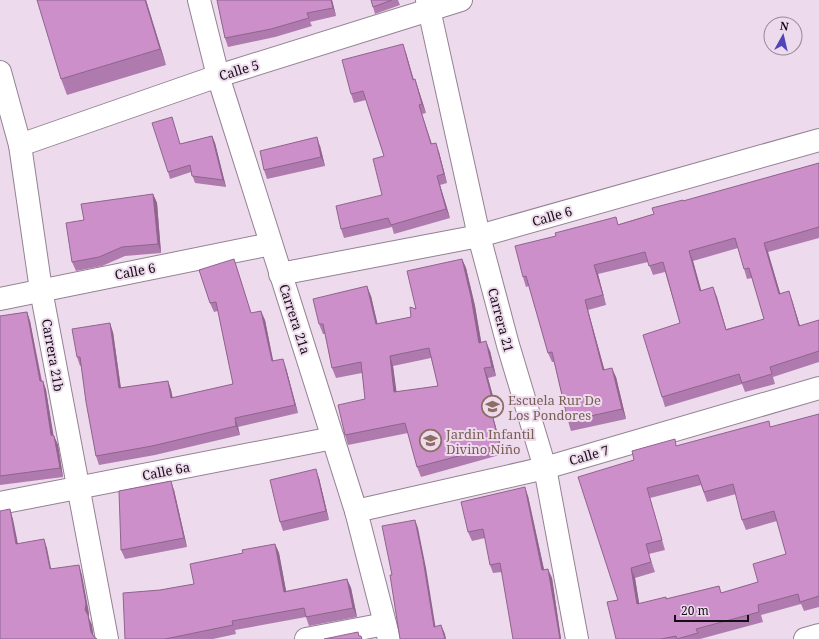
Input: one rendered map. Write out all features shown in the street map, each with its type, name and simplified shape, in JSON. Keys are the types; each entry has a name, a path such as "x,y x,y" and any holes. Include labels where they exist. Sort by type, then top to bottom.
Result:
{"street":[{"name":"Carrera 21a","path":"199,0 218,76 356,511 387,632"},
{"name":"Calle 5","path":"20,146 218,76 429,5 461,0"},
{"name":"Carrera 21","path":"429,5 479,236 508,345 545,468 578,639"},
{"name":"Carrera 21b","path":"0,72 7,125 20,146 41,290 77,488 107,639"},
{"name":"Calle 6","path":"280,274 479,236 819,140"},
{"name":"Calle 6","path":"0,299 271,244"},
{"name":"Calle 7","path":"356,511 545,468 819,388"},
{"name":"Calle 6a","path":"0,503 332,438"},
{"path":"306,639 387,632"},
{"path":"805,639 819,635"}],"building":[{"path":"37,0 145,0 160,49 61,79"},
{"path":"217,0 331,0 333,8 307,13 309,18 271,29 225,38"},
{"path":"371,0 392,0 373,7"},
{"path":"403,44 413,80 415,79 422,104 419,105 431,144 436,143 444,174 437,176 446,209 391,225 388,218 341,229 336,206 382,195 373,159 384,156 363,91 351,94 342,60"},
{"path":"172,117 180,144 212,136 223,180 192,176 190,165 168,172 152,123"},
{"path":"317,137 321,157 264,170 260,151"},
{"path":"819,163 819,227 764,243 779,294 789,291 799,326 819,320 819,351 770,367 772,374 742,383 739,374 662,397 643,335 680,323 663,262 649,266 645,252 594,265 603,295 585,300 603,370 612,368 622,409 568,421 552,352 548,353 526,276 523,277 515,246 556,236 555,233 616,217 618,225 654,214 652,208 683,201","holes":["735,238 744,269 749,268 764,319 726,330 713,287 700,291 689,251"]},
{"path":"153,194 158,244 122,247 99,257 72,262 66,223 84,220 81,204"},
{"path":"234,259 251,313 261,311 272,361 283,359 295,405 235,418 236,426 152,446 96,456 86,402 80,357 77,357 72,329 110,323 119,388 168,381 171,398 233,384 216,302 210,303 199,270"},
{"path":"462,259 471,297 479,343 486,341 492,367 484,368 493,402 489,403 500,445 417,467 405,423 345,435 338,405 365,399 361,362 332,368 323,324 319,324 313,299 367,286 376,324 411,317 410,307 416,309 407,271","holes":["429,348 438,386 394,392 390,356"]},
{"path":"27,312 40,381 43,381 51,435 54,436 60,468 0,476 0,316"},
{"path":"819,414 819,596 800,602 798,594 758,605 759,612 696,629 698,633 677,639 676,636 661,639 616,639 607,602 618,600 578,477 634,460 632,451 675,439 676,446 769,421 770,427","holes":["698,475 704,492 733,484 742,520 774,511 786,554 753,564 758,582 721,593 719,586 666,599 666,597 637,604 631,568 651,562 646,544 662,540 647,488"]},
{"path":"316,469 326,511 280,522 270,480"},
{"path":"171,481 184,538 121,550 119,491"},
{"path":"525,487 542,570 548,569 560,639 513,639 500,563 490,565 483,529 468,532 461,502"},
{"path":"10,509 16,544 44,539 50,569 79,565 86,604 85,610 88,615 91,632 97,639 0,639 0,511"},
{"path":"415,520 434,627 441,625 445,639 400,639 390,575 392,575 382,526"},
{"path":"275,544 284,592 347,579 353,608 306,617 304,608 232,621 233,625 165,639 125,639 123,593 160,590 194,584 190,564 243,553 242,550"},
{"path":"358,632 362,639 324,639"}],"place":[{"name":"Escuela Rur De Los Pondores","path":"492,407"},
{"name":"Jardin Infantil Divino Niño","path":"430,441"}]}
